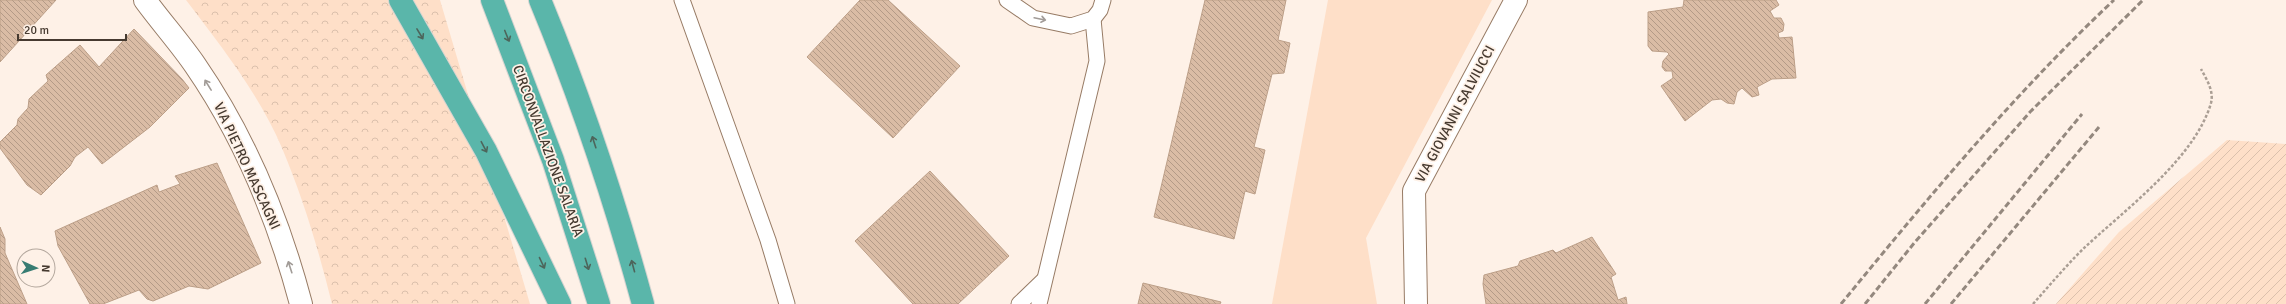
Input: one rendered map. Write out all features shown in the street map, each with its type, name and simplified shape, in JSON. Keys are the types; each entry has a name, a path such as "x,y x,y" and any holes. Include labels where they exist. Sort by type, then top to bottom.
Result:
{"highway":[{"path":"400,0 486,151 560,304"},
{"name":"CIRCONVALLAZIONE SALARIA","path":"492,0 554,160 599,304"},
{"path":"540,0 592,137 628,246 643,304"}],"street":[{"name":"VIA PIETRO MASCAGNI","path":"145,0 195,65 228,119 275,224 301,304"},
{"name":"VIA GIOVANNI SALVIUCCI","path":"1416,304 1414,190 1516,0"}],"lane":[{"path":"682,0 768,240 787,304"},
{"path":"1007,0 1033,18 1071,26 1093,19 1100,10 1103,0"},
{"path":"1039,304 1097,61 1093,19"},
{"path":"1019,304 1044,280"}],"path":[{"path":"2033,304 2080,252 2178,161 2196,133 2211,102 2211,86 2202,69"}],"green space":[{"path":"186,0 440,0 530,304 332,304 322,264 304,205 290,167 273,128 251,90 213,35"},
{"path":"1328,0 1492,0 1366,238 1377,304 1272,304"},
{"path":"2227,140 2286,144 2286,304 2056,304 2119,232"}],"building":[{"path":"0,0 56,0 0,62"},
{"path":"860,0 888,0 960,66 893,138 807,57"},
{"path":"1205,0 1286,0 1278,40 1290,43 1284,73 1272,74 1254,147 1265,150 1255,194 1245,191 1234,239 1154,217"},
{"path":"1684,0 1776,0 1779,5 1770,11 1774,18 1781,18 1784,24 1783,31 1778,33 1779,38 1792,37 1796,78 1772,79 1757,87 1759,95 1752,97 1742,88 1737,92 1734,104 1727,103 1721,99 1712,100 1685,121 1661,86 1673,78 1672,71 1665,71 1662,67 1663,61 1669,54 1667,52 1652,51 1648,46 1648,12 1683,7"},
{"path":"134,29 189,88 150,127 102,164 88,147 75,157 70,166 41,195 27,185 0,148 0,142 17,125 18,119 28,108 29,99 48,81 46,75 80,45 99,67"},
{"path":"217,163 261,263 208,289 189,286 153,301 147,299 139,290 103,304 90,304 58,246 55,231 157,185 159,192 180,184 175,176"},
{"path":"930,171 1009,256 958,304 913,304 855,241"},
{"path":"0,227 5,239 5,253 16,278 16,288 20,288 27,304 0,304"},
{"path":"1592,237 1616,274 1611,277 1618,300 1626,297 1627,304 1486,304 1483,284 1484,275 1518,266 1520,261 1553,250 1556,253"},
{"path":"1143,283 1221,302 1220,304 1138,304"}],"railway":[{"path":"1841,304 1939,186 2007,109 2077,35 2114,0"},
{"path":"1865,304 1915,242 2030,112 2143,0"},
{"path":"1925,304 2082,114"},
{"path":"1951,304 2099,127"}]}
